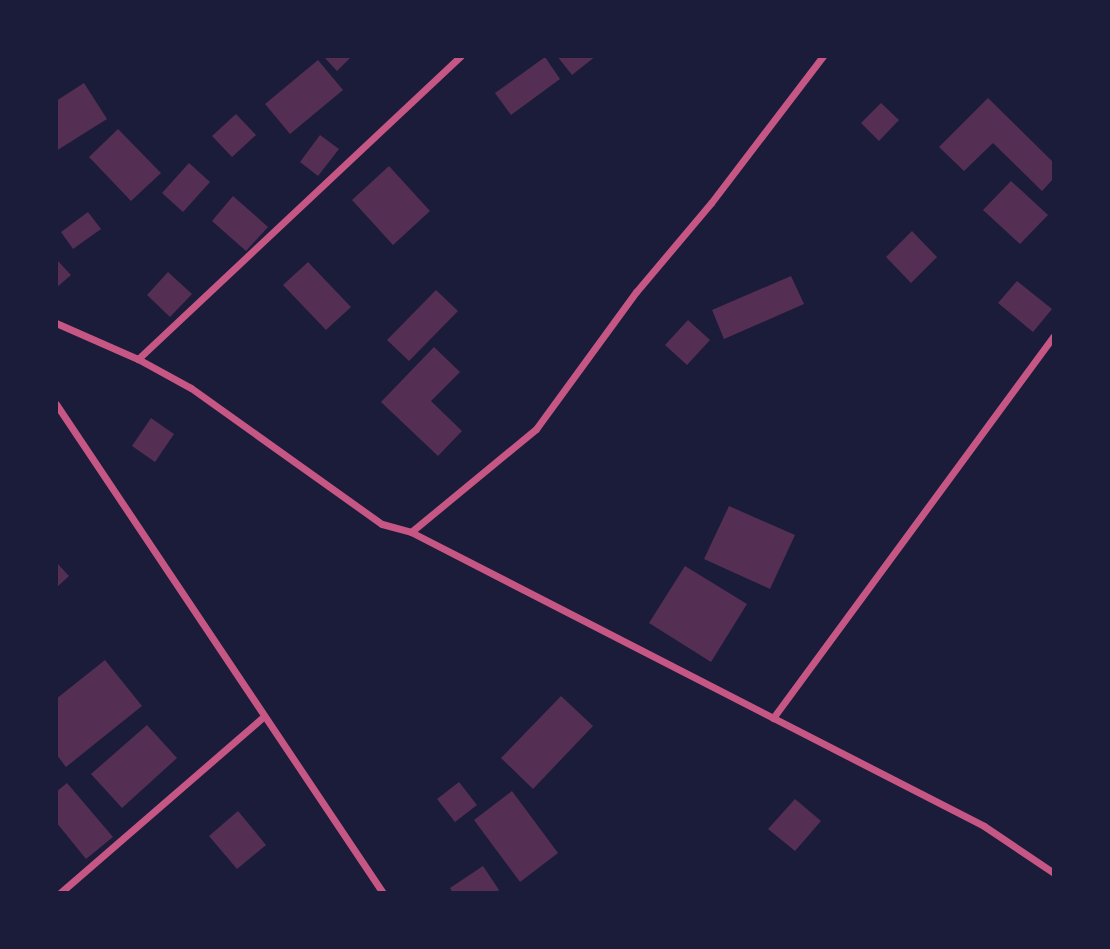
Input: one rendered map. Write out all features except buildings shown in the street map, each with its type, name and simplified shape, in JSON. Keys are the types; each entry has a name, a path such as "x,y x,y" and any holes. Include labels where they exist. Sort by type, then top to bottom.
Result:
{"street":[{"path":"138,359 461,56"},
{"path":"411,532 536,429 636,292 711,203 823,56"},
{"path":"56,323 138,359 191,388 382,524 411,532 984,826 1054,873"},
{"path":"773,718 1054,336"},
{"path":"56,404 59,415 383,893"},
{"path":"60,893 264,716"}]}
